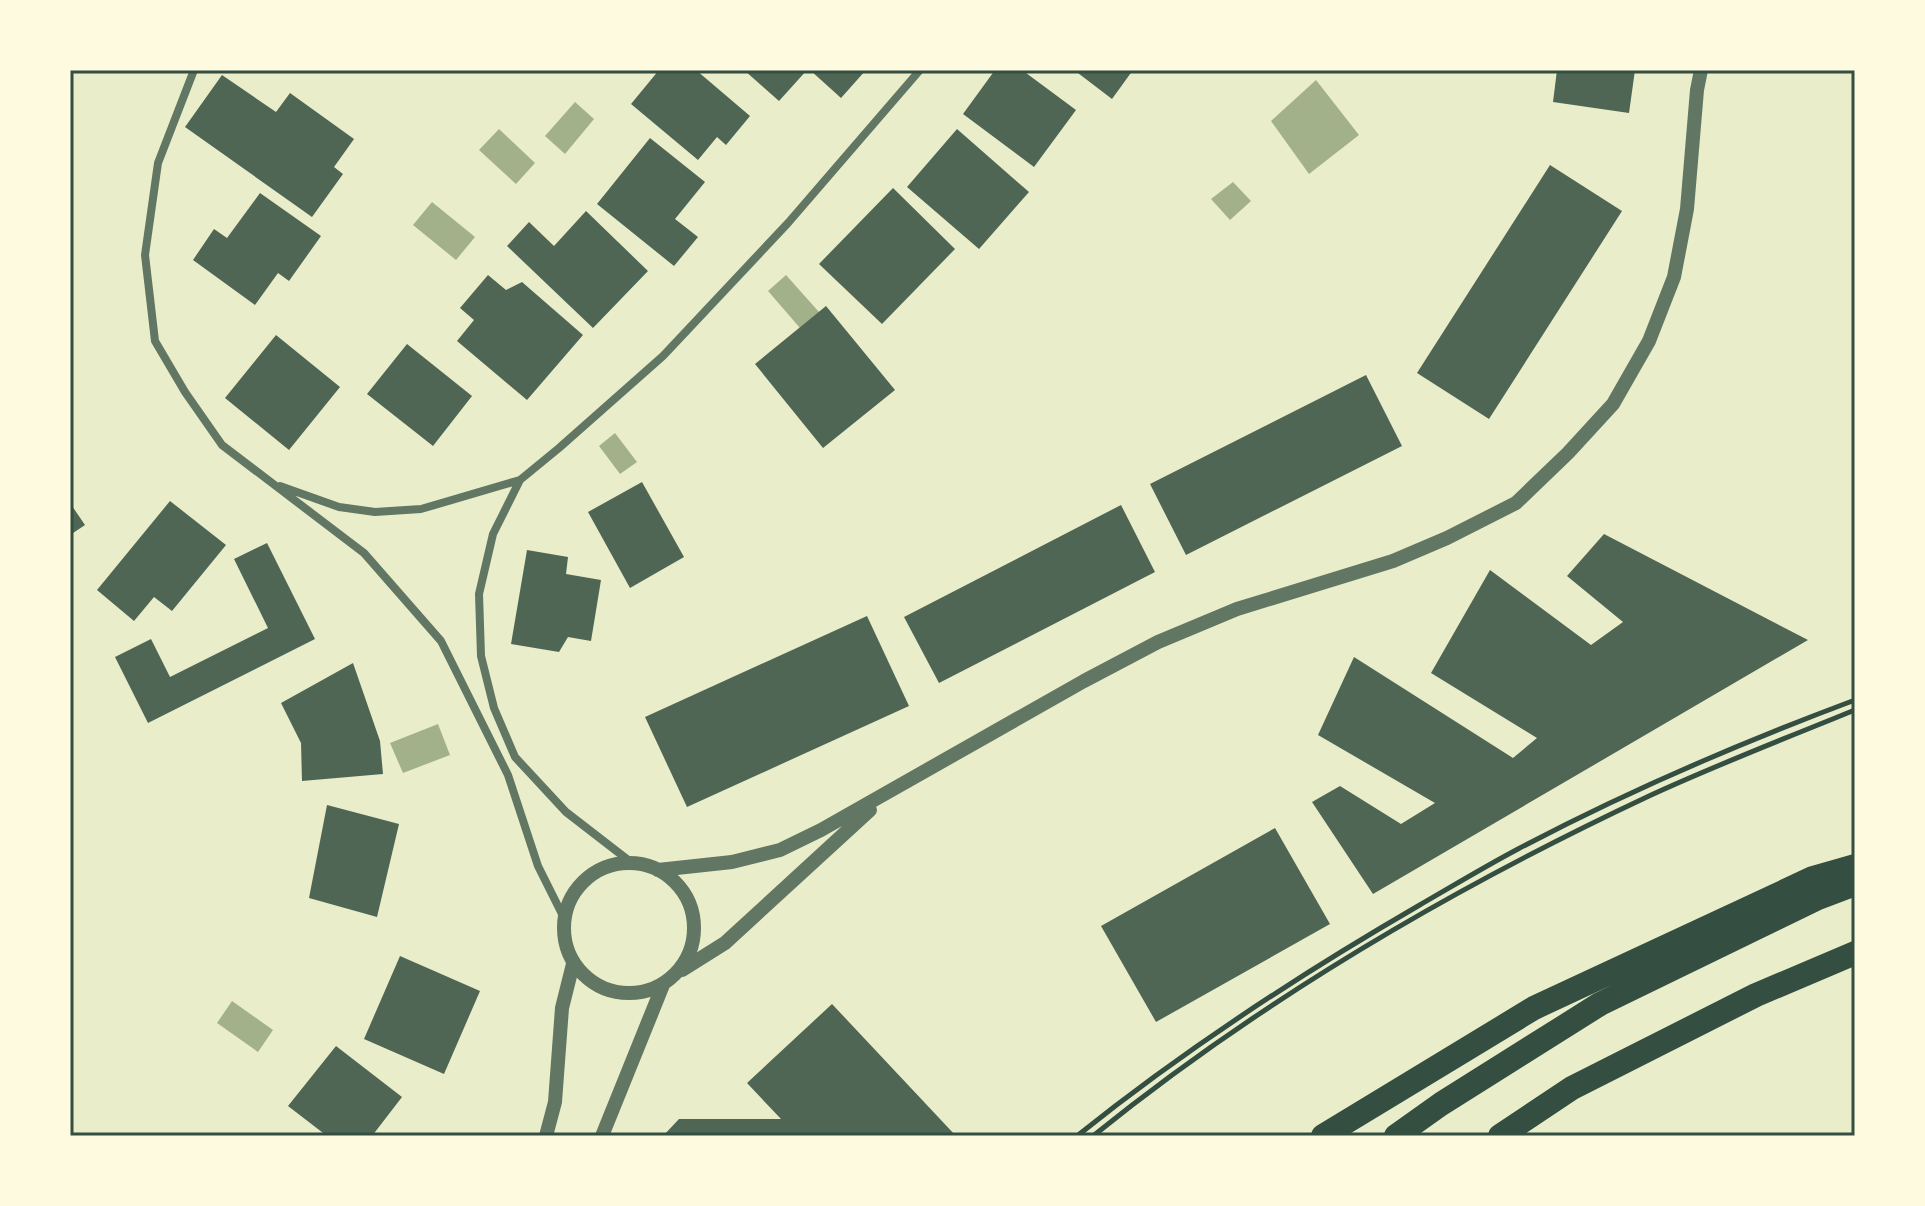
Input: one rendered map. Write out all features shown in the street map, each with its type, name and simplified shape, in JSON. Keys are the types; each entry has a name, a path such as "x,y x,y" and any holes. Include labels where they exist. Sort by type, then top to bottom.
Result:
{"highway":[{"path":"1323,1136 1534,1008 1813,878 1855,866"},
{"path":"1396,1136 1441,1104 1600,1004 1818,898 1855,884"},
{"path":"1500,1136 1572,1088 1756,995 1855,953"}],"street":[{"path":"194,70 158,163 145,255 155,341 185,392 222,445 364,553 441,641 508,775 538,866 564,918"},
{"path":"272,483 339,507 375,512 421,509 520,480 663,356 788,223 920,70"},
{"path":"658,870 732,862 780,850 1158,642 1237,609 1393,561 1516,503 1613,404 1649,341 1674,277 1687,209 1701,70"},
{"path":"520,480 493,534 479,594 481,656 494,708 515,757 566,812 632,863"},
{"path":"678,972 689,955 694,936 694,916 687,897 675,881 658,870 632,863 613,865 595,872 580,884 569,900 564,918 563,934 573,964 587,979 604,989 624,994 644,993 663,985 725,943 891,790"},
{"path":"546,1136 555,1102 562,1008 573,964"},
{"path":"602,1136 663,985"}],"path":[{"path":"1077,1136 1191,1050 1284,987 1379,928 1517,850 1647,786 1855,700"},
{"path":"1093,1136 1197,1058 1289,995 1521,858 1662,790 1855,710"}],"shaded area":[{"path":"1316,80 1359,135 1309,174 1271,121"},
{"path":"575,102 594,119 565,154 545,136"},
{"path":"499,129 535,163 516,184 479,150"},
{"path":"1233,182 1251,201 1230,220 1211,199"},
{"path":"432,202 475,237 456,260 413,225"},
{"path":"786,275 819,312 800,328 768,291"},
{"path":"615,433 637,462 620,474 599,446"},
{"path":"438,724 450,755 403,773 390,743"},
{"path":"232,1001 273,1030 258,1052 217,1023"}],"building":[{"path":"659,70 696,70 750,116 726,145 717,137 698,160 631,104"},
{"path":"744,70 807,70 779,101"},
{"path":"810,70 866,70 841,98"},
{"path":"995,70 1022,70 1076,110 1034,167 963,114"},
{"path":"1074,70 1133,70 1112,99"},
{"path":"1557,70 1635,70 1629,113 1553,102"},
{"path":"222,75 276,112 290,93 354,139 334,167 343,174 312,217 185,127"},
{"path":"957,129 1029,192 979,249 907,187"},
{"path":"650,138 705,182 675,219 698,237 674,266 597,204"},
{"path":"1550,165 1622,211 1489,419 1417,373"},
{"path":"893,188 955,249 882,324 819,264"},
{"path":"260,193 321,236 289,281 278,273 255,305 193,260 214,229 227,238"},
{"path":"586,211 648,271 593,328 507,246 529,222 554,246"},
{"path":"488,275 506,290 522,282 583,335 527,400 457,341 474,320 460,308"},
{"path":"826,306 895,390 823,448 755,364"},
{"path":"276,335 340,387 289,450 225,398"},
{"path":"407,344 472,396 433,446 367,394"},
{"path":"1366,375 1402,446 1186,555 1150,484"},
{"path":"642,482 684,557 630,588 588,512"},
{"path":"170,501 226,545 172,611 154,597 134,621 97,590"},
{"path":"70,503 85,525 70,535"},
{"path":"1121,505 1155,572 939,683 904,617"},
{"path":"1604,534 1808,640 1373,894 1312,802 1340,786 1401,824 1435,803 1318,735 1354,657 1513,758 1537,738 1431,673 1490,570 1591,645 1623,622 1567,576"},
{"path":"267,543 315,639 148,723 115,657 151,639 170,677 268,628 234,559"},
{"path":"527,550 568,557 566,574 601,580 591,641 568,637 559,652 511,644"},
{"path":"867,616 909,706 687,807 645,717"},
{"path":"353,663 380,741 383,774 302,781 301,743 281,703"},
{"path":"327,805 399,824 377,917 309,898"},
{"path":"1275,828 1330,924 1156,1022 1101,926"},
{"path":"400,956 480,991 444,1074 364,1039"},
{"path":"832,1004 956,1136 663,1136 679,1119 781,1119 747,1083"},
{"path":"336,1046 402,1097 372,1136 327,1136 288,1106"}]}
